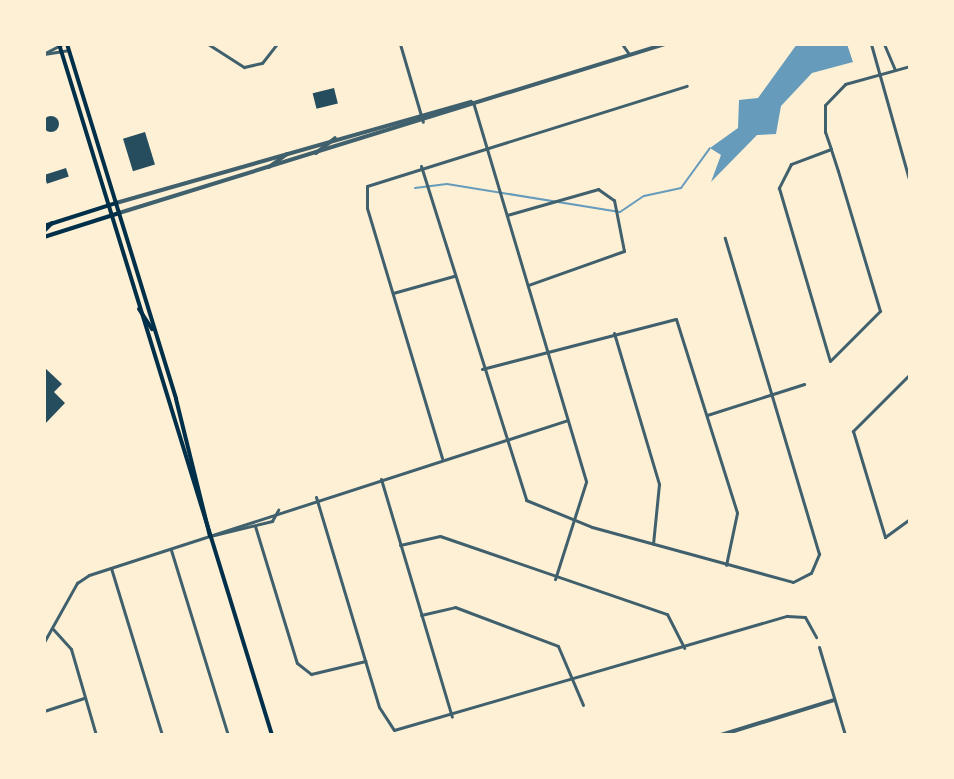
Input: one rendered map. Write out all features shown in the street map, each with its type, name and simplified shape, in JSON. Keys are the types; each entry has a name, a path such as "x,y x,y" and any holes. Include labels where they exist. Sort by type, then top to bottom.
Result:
{"main road":[{"path":"63,45 61,52 109,217 272,735"},
{"path":"63,45 158,338 210,536"},
{"path":"44,231 52,223 116,203"},
{"path":"44,231 119,213"},
{"path":"138,309 158,338"}],"street":[{"path":"208,44 250,67 277,44"},
{"path":"400,44 423,122"},
{"path":"622,44 628,46 629,54"},
{"path":"119,213 423,122 473,102 665,44"},
{"path":"871,44 910,183"},
{"path":"884,44 895,70"},
{"path":"44,54 63,45"},
{"path":"44,54 61,52"},
{"path":"831,149 791,164 779,188 830,361 880,311 831,149 825,105 845,84 910,66"},
{"path":"442,458 393,293 367,186 421,166 687,86"},
{"path":"116,203 420,112 473,102"},
{"path":"473,102 586,482 555,579"},
{"path":"314,155 335,138"},
{"path":"269,167 293,150"},
{"path":"421,166 521,494 576,519 653,544 793,582 811,573 819,554 725,238"},
{"path":"507,215 607,190 626,245 608,260 528,285"},
{"path":"393,293 454,276"},
{"path":"482,369 676,319 737,513 726,565"},
{"path":"614,333 659,484 653,544"},
{"path":"910,374 853,431 885,537 910,519"},
{"path":"707,415 804,384"},
{"path":"44,642 77,583 111,568 171,550 316,497 568,420"},
{"path":"380,478 452,717"},
{"path":"316,497 365,661 394,730 452,717 797,615 816,637"},
{"path":"210,536 255,526 278,510"},
{"path":"255,526 297,663 311,674 365,661"},
{"path":"400,545 440,536 555,579 667,614 684,648"},
{"path":"171,550 228,735"},
{"path":"111,568 162,735"},
{"path":"421,615 455,607 558,646 583,705"},
{"path":"53,629 67,641 96,735"},
{"path":"819,647 845,735"},
{"path":"44,711 84,698"},
{"path":"721,735 834,700"}],"water":[{"path":"797,44 847,44 853,62 812,73 781,106 776,134 757,135 711,182 721,155 710,148 738,128 739,100 758,98"}],"building":[{"path":"334,88 338,104 317,109 313,93"},
{"path":"48,116 54,116 59,124 57,130 48,132 43,127 43,121"},
{"path":"145,132 155,165 133,171 123,139"},
{"path":"66,168 69,177 47,184 44,175"},
{"path":"44,367 62,384 54,392 65,403 44,425"}],"waterway":[{"path":"415,188 447,184 620,212 644,196 681,188 710,148"}]}
